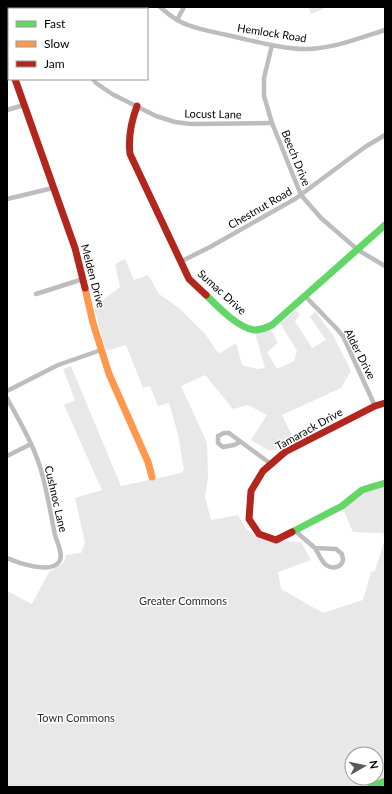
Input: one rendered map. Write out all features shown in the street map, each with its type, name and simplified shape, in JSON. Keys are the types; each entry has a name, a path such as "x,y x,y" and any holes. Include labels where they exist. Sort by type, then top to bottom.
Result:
{"street":[{"name":"Hemlock Road","path":"160,7 177,20 197,28 296,49 318,48 352,41 385,30"},
{"path":"177,20 184,7"},
{"name":"Beech Drive","path":"272,44 263,84 264,96 272,123 301,195 321,218 358,250 385,266"},
{"name":"Melden Drive","path":"15,80 75,248 93,323 112,382 148,462 152,477"},
{"name":"Locust Lane","path":"94,80 103,89 170,121 185,124 272,123"},
{"path":"7,110 24,105"},
{"name":"Sumac Drive","path":"137,106 129,128 128,137 130,154 180,262 189,279 195,286 241,325 250,329 261,330 272,325 385,225"},
{"name":"Chestnut Road","path":"180,262 286,205 365,146 385,135"},
{"path":"7,199 53,188"},
{"path":"36,294 83,279"},
{"name":"Alder Drive","path":"306,296 343,336 375,406"},
{"path":"7,392 58,365 101,350"},
{"name":"Cushnoc Lane","path":"7,398 37,456 44,480 55,537 61,557 59,562 49,567 38,567 22,564 7,558"},
{"name":"Tamarack Drive","path":"385,403 375,406 285,452 263,471 251,491 249,519 259,534 276,540 342,506 362,490 385,483"},
{"path":"240,442 223,447 218,443 218,436 224,433 229,433 271,464"},
{"path":"7,456 31,444"},
{"path":"294,530 315,548 324,563 329,567 335,568 340,565 343,560 342,554 336,549 315,548"},
{"path":"371,787 385,781"}],"green space":[{"path":"308,7 327,7 311,14"},
{"path":"125,259 134,280 148,275 159,294 179,308 205,334 219,354 236,343 242,365 257,369 265,368 255,333 271,330 278,343 267,352 277,369 294,361 297,351 280,323 296,310 300,315 295,321 312,348 326,340 310,317 315,311 333,335 351,371 341,388 282,415 294,440 272,451 251,440 267,415 248,405 233,409 205,375 181,386 207,443 208,477 205,497 211,520 238,515 247,530 261,539 301,542 311,560 278,572 281,589 323,613 363,600 371,572 375,571 385,539 385,777 384,746 344,746 344,786 362,786 7,787 7,591 32,604 50,570 52,571 62,564 66,555 81,553 85,543 75,498 102,490 64,405 75,400 63,369 71,366 121,486 181,473 184,470 178,434 169,403 158,406 150,386 143,388 126,345 106,351 94,307 120,287 115,264"},
{"path":"385,481 385,539 383,533 353,532 341,504 366,485"}],"traffic: fast":[{"path":"206,295 228,316 241,325 254,330 266,328 272,325 385,225"},
{"path":"292,532 342,506 362,490 385,483"},
{"path":"371,787 385,781"}],"traffic: slow":[{"path":"85,288 93,323 109,374 148,462 152,477"}],"traffic: jam":[{"path":"15,80 75,248 85,288"},
{"path":"137,106 130,130 130,154 189,279 206,295"},
{"path":"292,532 276,540 259,534 249,519 251,491 263,471 285,452 375,406 385,403"}],"park label":[{"name":"Greater Commons","path":"183,601"},
{"name":"Town Commons","path":"76,718"}]}
